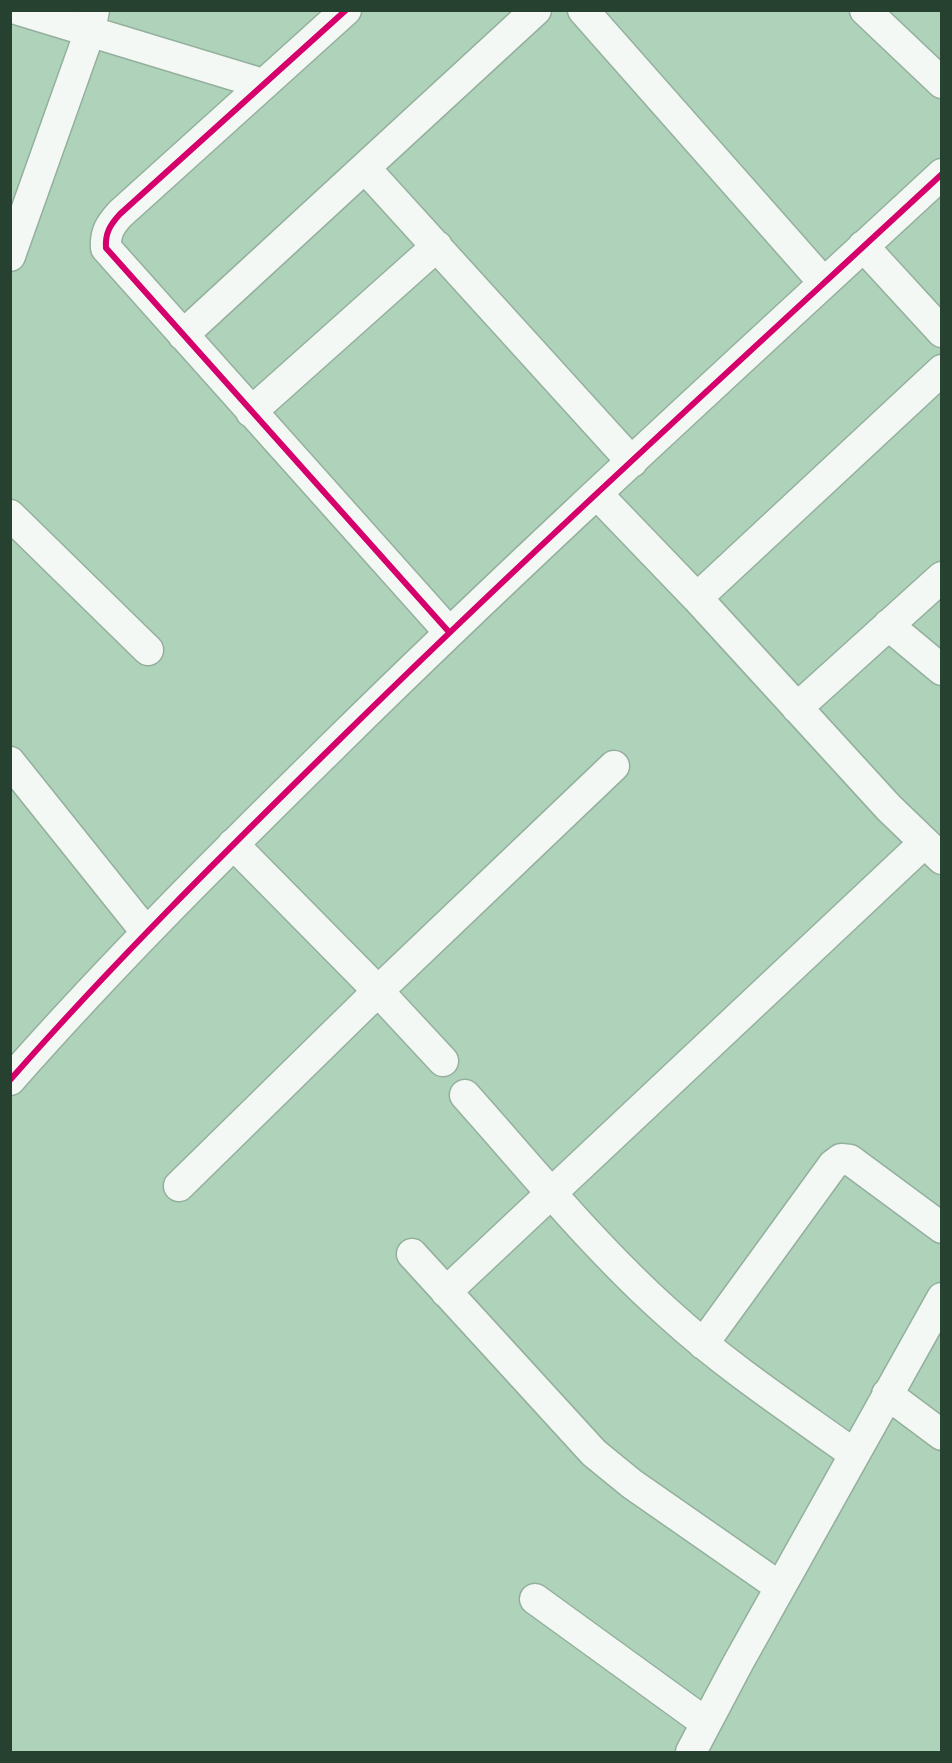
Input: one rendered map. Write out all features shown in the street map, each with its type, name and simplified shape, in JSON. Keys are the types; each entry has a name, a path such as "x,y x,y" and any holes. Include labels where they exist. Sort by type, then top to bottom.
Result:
{"street":[{"path":"19,10 92,21 263,84"},
{"path":"346,10 120,214 110,225 106,236 106,248 449,632"},
{"path":"183,335 536,10"},
{"path":"583,10 824,283"},
{"path":"865,10 942,83"},
{"path":"10,256 92,21"},
{"path":"365,168 632,462"},
{"path":"10,1080 84,996 232,844 449,632 942,174"},
{"path":"251,412 437,246"},
{"path":"863,246 942,332"},
{"path":"697,598 942,370"},
{"path":"446,1292 552,1192 933,851 597,494"},
{"path":"10,515 148,650"},
{"path":"797,708 942,577"},
{"path":"888,625 942,670"},
{"path":"10,762 146,932"},
{"path":"179,1186 378,990 614,766"},
{"path":"232,844 378,990 443,1062"},
{"path":"465,1095 624,1270 703,1344 854,1454"},
{"path":"703,1344 833,1165 841,1159 850,1160 942,1228"},
{"path":"412,1254 594,1453 632,1484 780,1587"},
{"path":"691,1752 780,1587 942,1298"},
{"path":"887,1394 942,1435"},
{"path":"535,1599 706,1723"}],"cycle path":[{"path":"346,10 120,214 109,229 106,248 449,632"},
{"path":"10,1080 170,908 411,670 637,456 942,174"}]}
